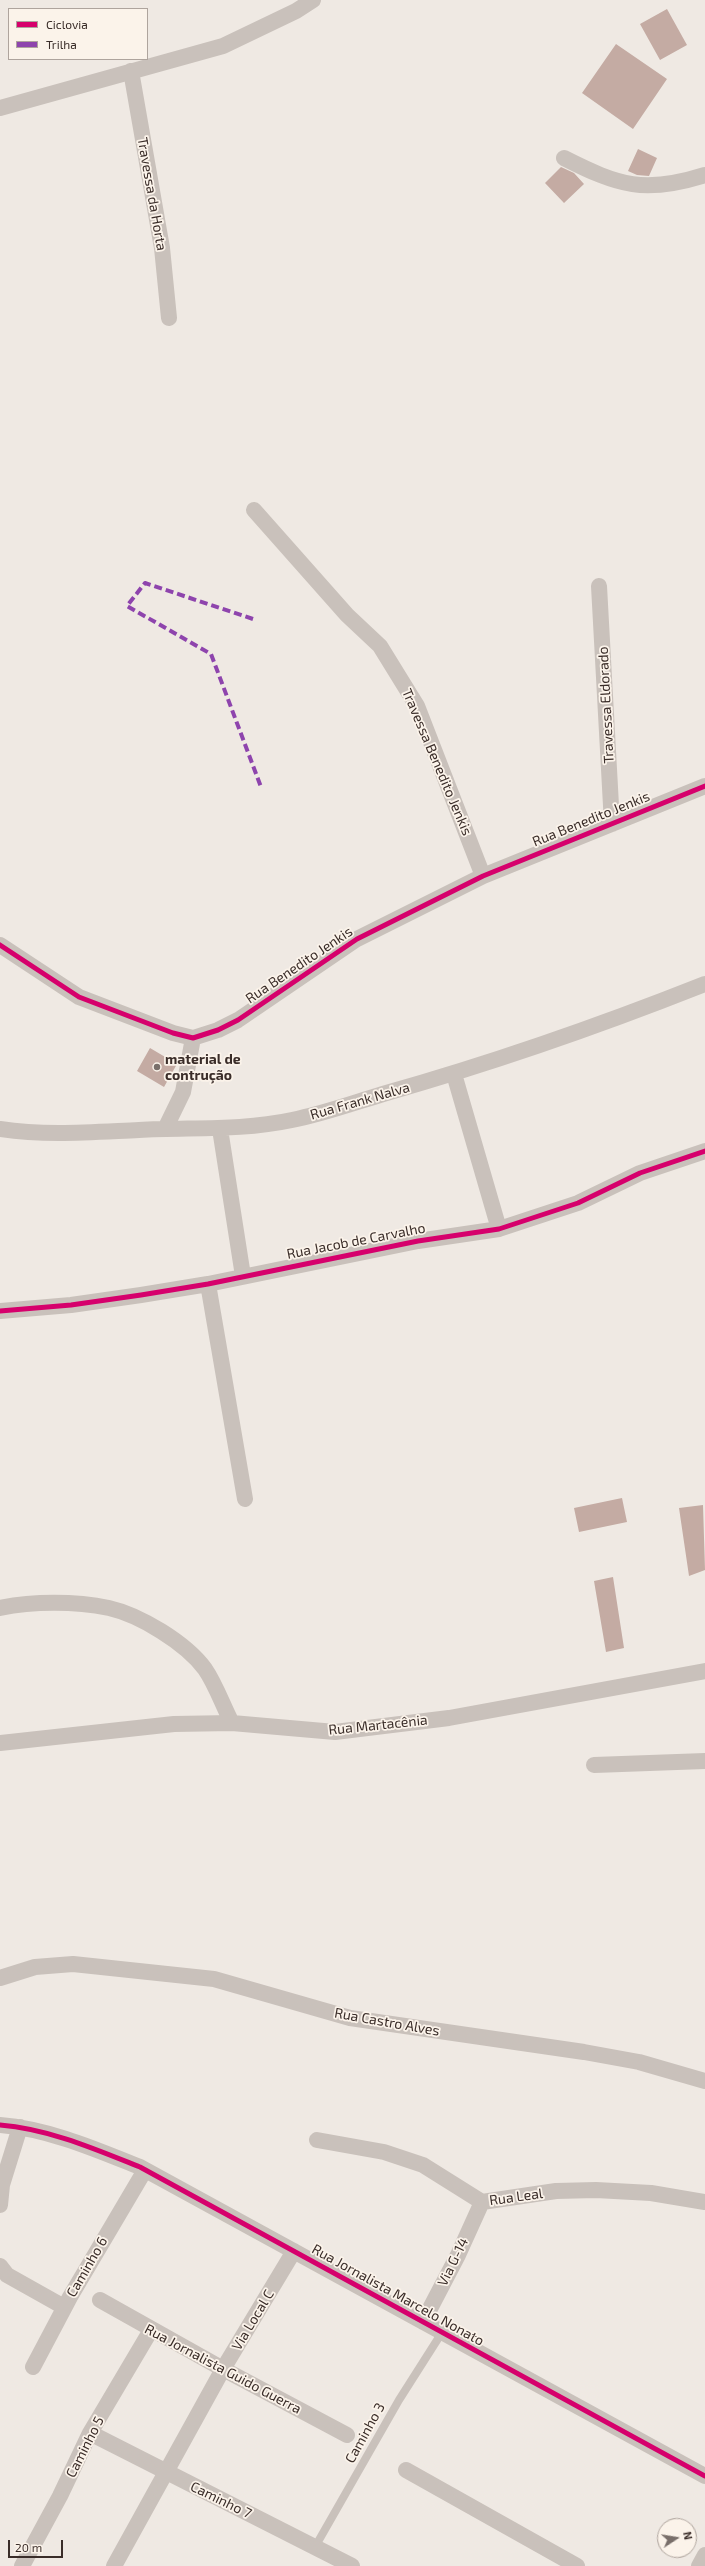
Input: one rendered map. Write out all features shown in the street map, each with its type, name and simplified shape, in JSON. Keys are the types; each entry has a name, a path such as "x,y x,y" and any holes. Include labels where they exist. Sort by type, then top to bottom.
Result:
{"street":[{"path":"0,108 223,46 296,12 313,0"},
{"name":"Travessa da Horta","path":"131,71 162,248 168,318"},
{"path":"564,158 599,176 622,183 646,187 705,175"},
{"name":"Travessa Benedito Jenkis","path":"254,510 347,615 380,646 403,681 417,706 483,876"},
{"name":"Travessa Eldorado","path":"599,586 612,824"},
{"name":"Rua Benedito Jenkis","path":"193,1038 218,1030 238,1020 357,939 483,876 705,786"},
{"path":"0,944 79,997 125,1016 193,1038 184,1092 165,1128"},
{"name":"Rua Frank Nalva","path":"0,1128 20,1132 70,1133 165,1128 220,1129 291,1121 454,1074 596,1027 705,984"},
{"path":"454,1074 498,1229"},
{"path":"220,1129 242,1276"},
{"name":"Rua Jacob de Carvalho","path":"0,1311 78,1304 208,1284 418,1241 498,1229 578,1203 640,1173 705,1151"},
{"path":"208,1284 244,1499"},
{"path":"0,1608 13,1605 63,1604 109,1608 140,1619 186,1649 205,1670 232,1723"},
{"name":"Rua Martacênia","path":"0,1743 174,1724 232,1723 335,1732 449,1718 705,1671"},
{"path":"594,1765 705,1761"},
{"name":"Rua Castro Alves","path":"0,1978 35,1967 73,1964 214,1979 350,2018 584,2052 639,2062 705,2081"},
{"name":"Rua Jornalista Marcelo Nonato","path":"0,2125 20,2127 77,2142 145,2170 423,2322 441,2334 705,2476"},
{"path":"0,2205 2,2185 20,2127"},
{"name":"Rua Leal","path":"316,2140 384,2152 423,2166 482,2202 556,2191 596,2190 651,2193 705,2202"},
{"name":"Caminho 6","path":"33,2367 64,2307 145,2170"},
{"name":"Via G-14","path":"423,2322 458,2255 482,2202"},
{"name":"Via Local C","path":"114,2566 222,2370 294,2251"},
{"path":"0,2266 7,2275 64,2307"},
{"name":"Rua Jornalista Guido Guerra","path":"100,2300 222,2370 347,2435"},
{"name":"Caminho 5","path":"22,2566 60,2496 90,2433 151,2330"},
{"name":"Caminho 7","path":"90,2433 165,2473 352,2566"},
{"path":"406,2470 577,2566"},
{"path":"699,2566 705,2555"}],"lane":[{"name":"Caminho 3","path":"315,2547 399,2400 441,2334"}],"building":[{"path":"667,9 687,45 660,60 640,24"},
{"path":"616,44 667,79 633,129 582,93"},
{"path":"638,149 657,158 649,176 637,175 628,171"},
{"path":"561,167 574,173 584,184 564,203 545,183"},
{"name":"material de contrução","path":"150,1048 177,1064 164,1087 137,1071"},
{"path":"622,1498 627,1522 579,1532 574,1508"},
{"path":"703,1505 705,1570 689,1576 679,1508"},
{"path":"613,1577 624,1648 606,1652 594,1581"}],"marked path":[{"path":"253,619 145,583 127,606 211,654 261,787"}],"cycle path":[{"path":"0,945 79,997 173,1033 193,1038 218,1030 238,1020 357,939 483,876 705,786"},
{"path":"0,1311 71,1305 208,1284 418,1241 499,1229 578,1203 640,1173 705,1151"},
{"path":"0,2125 18,2127 54,2135 140,2167 705,2476"}],"place":[{"name":"material de contrução","path":"157,1067"}]}
